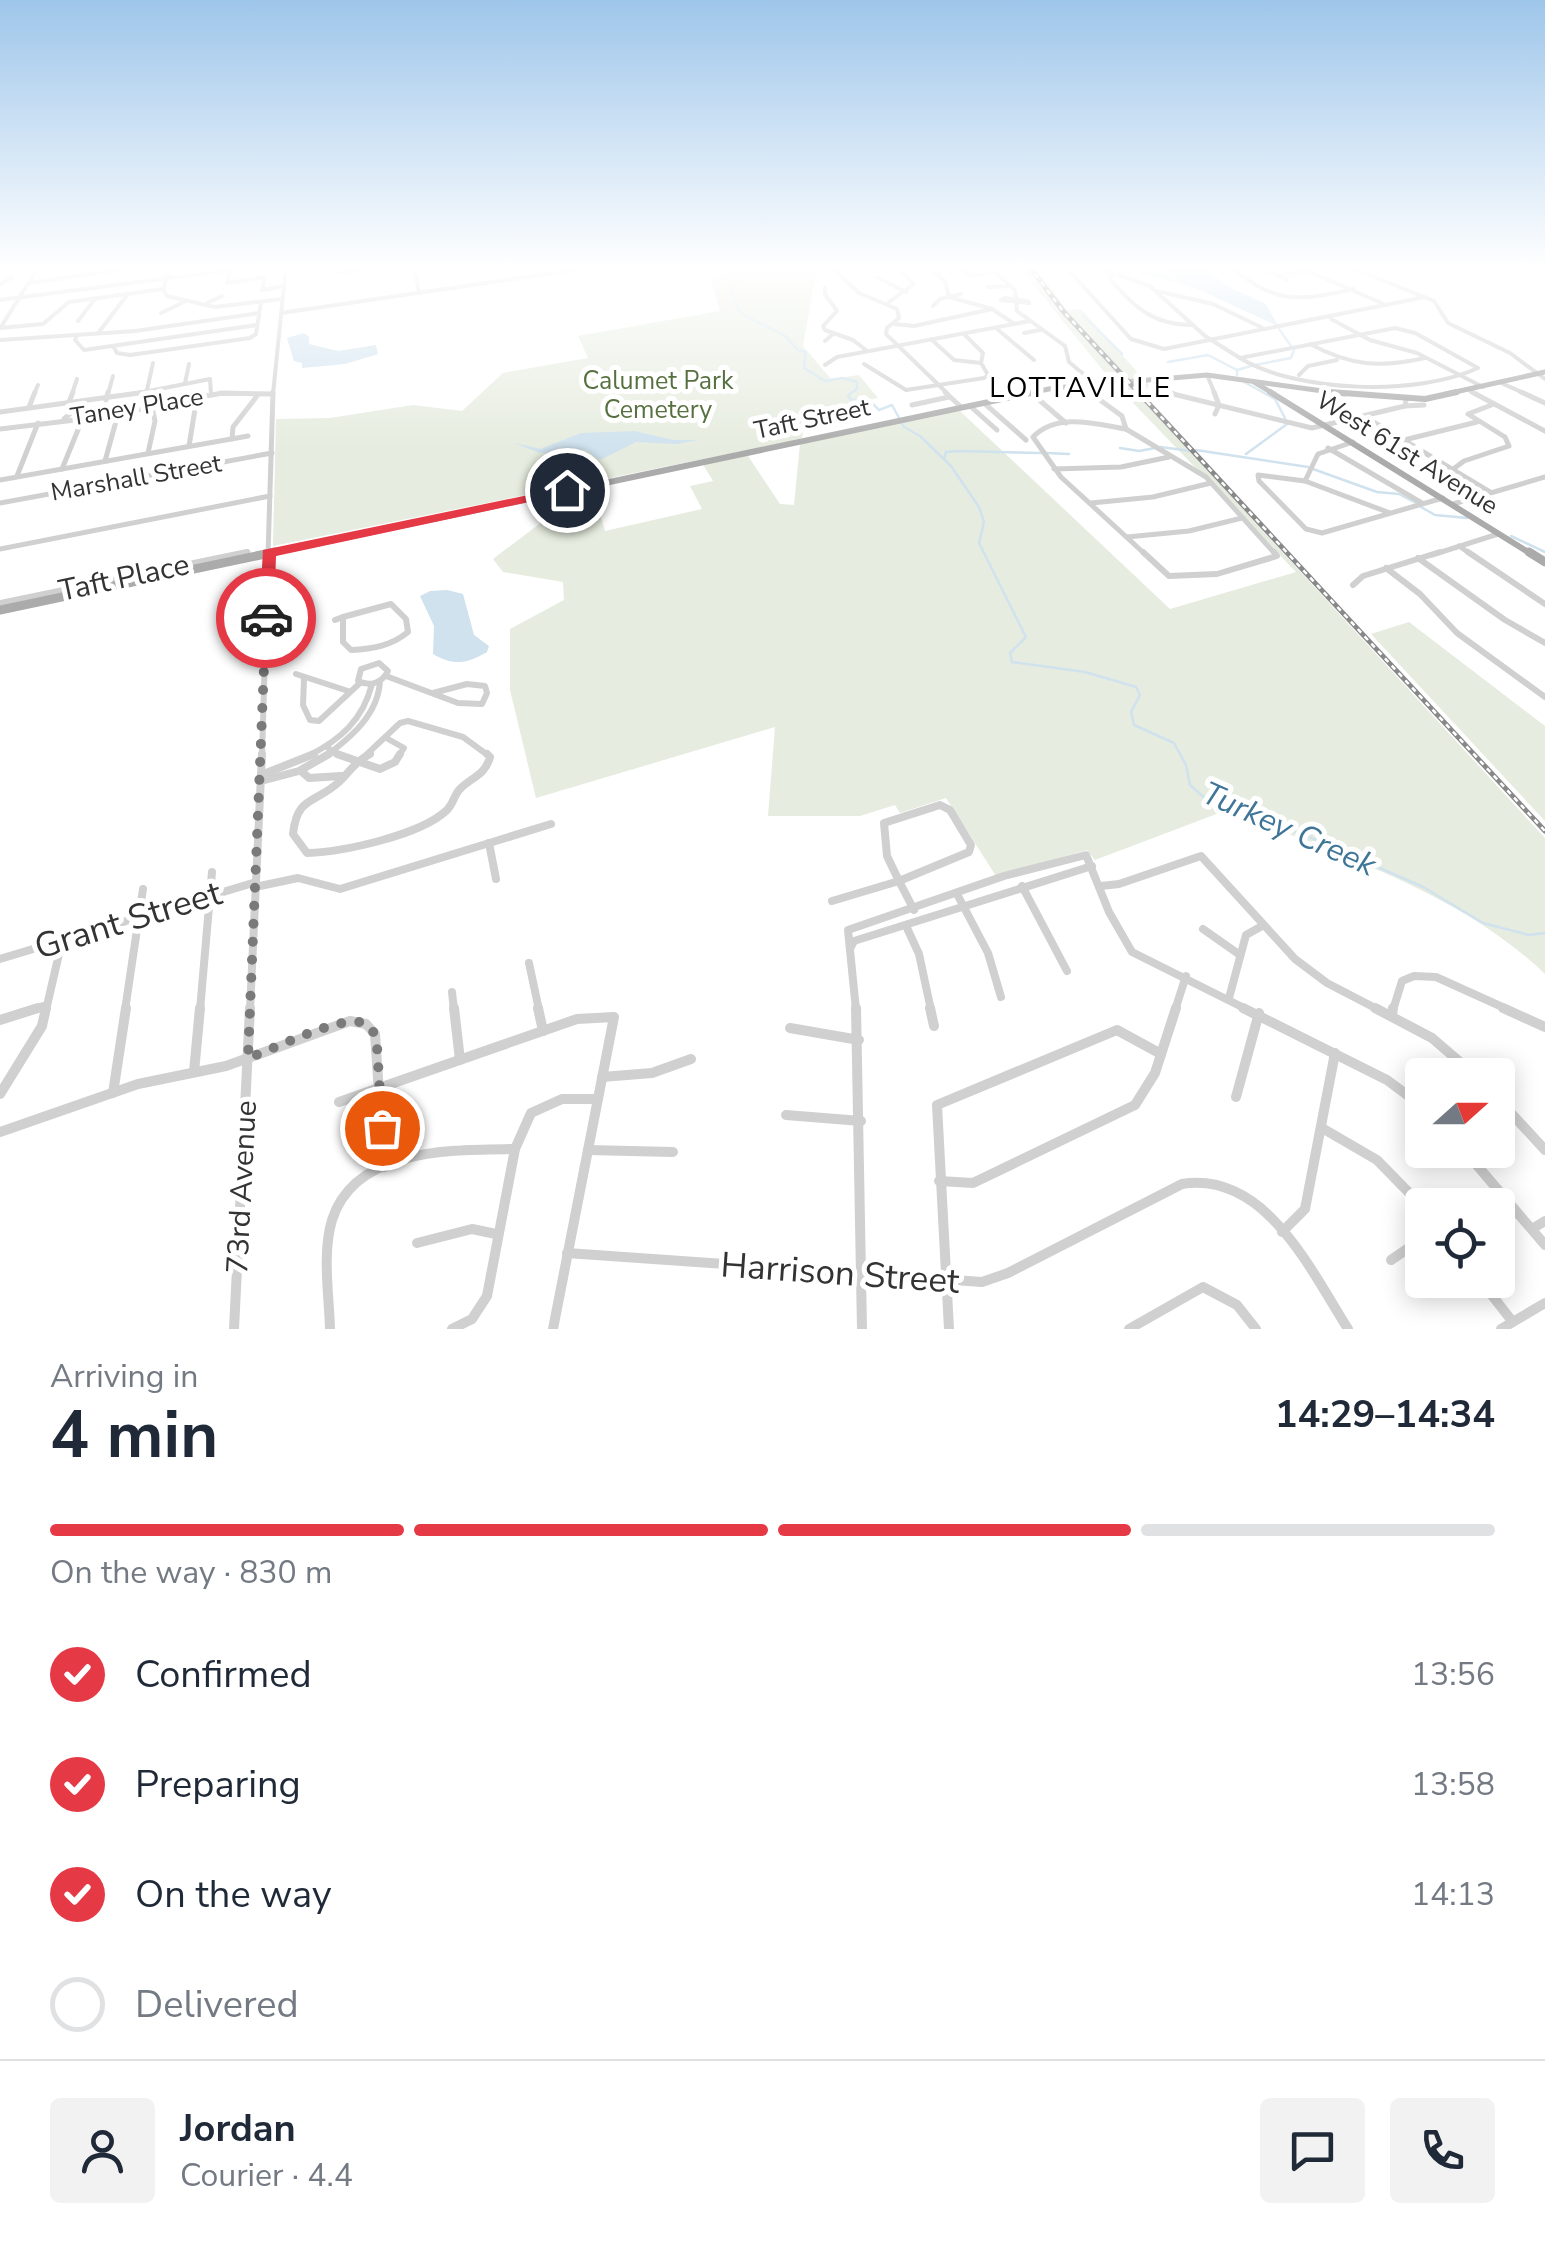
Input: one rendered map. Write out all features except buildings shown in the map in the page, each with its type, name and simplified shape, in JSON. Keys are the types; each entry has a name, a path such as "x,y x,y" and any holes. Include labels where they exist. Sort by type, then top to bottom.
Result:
{"main road":[{"path":"1262,383 1406,403 1536,374 1545,376"},
{"name":"Taft Street","path":"0,607 1034,392 1094,383 1206,375 1248,378"},
{"name":"West 61st Avenue","path":"1248,378 1262,383 1545,562"}],"street":[{"path":"98,333 103,328"},
{"path":"0,340 138,328"},
{"path":"78,334 75,340 84,350 236,328"},
{"path":"114,346 122,354 154,358 254,336 256,328"},
{"name":"73rd Avenue","path":"234,1329 261,778 273,394 280,328"},
{"path":"826,328 866,351"},
{"path":"888,328 884,331 897,346 950,397 998,430"},
{"path":"826,365 832,358 995,328"},
{"path":"995,328 1034,360"},
{"path":"1039,328 1065,346 1069,362 1094,383"},
{"path":"1120,328 1140,344 1170,349 1276,328"},
{"path":"1198,328 1267,372 1393,386 1475,372 1476,365 1395,328"},
{"path":"1262,328 1266,330"},
{"path":"1347,328 1426,357 1484,387"},
{"path":"1240,358 1395,328"},
{"path":"1458,328 1510,353 1536,374"},
{"path":"1024,333 1041,330"},
{"path":"864,364 906,390 984,378 988,375 982,363 982,349 963,333"},
{"path":"825,340 833,334"},
{"path":"852,340 861,335"},
{"path":"931,339 954,360 982,363"},
{"path":"1310,344 1338,360 1369,368 1426,357"},
{"path":"147,390 154,358"},
{"path":"1299,375 1308,366 1338,360"},
{"path":"185,382 188,364"},
{"path":"1206,375 1219,405 1215,414"},
{"path":"106,400 113,376"},
{"path":"69,402 77,379"},
{"path":"0,412 106,400 212,379 211,394"},
{"path":"1501,383 1545,404"},
{"path":"1155,384 1166,392 1312,428 1406,403 1424,405"},
{"path":"29,408 38,385"},
{"path":"1080,385 1122,416 1126,429"},
{"path":"1470,391 1545,432"},
{"path":"1034,392 1068,422"},
{"name":"Taney Place","path":"0,429 82,420 211,394 273,394"},
{"path":"232,439 232,427 257,396"},
{"path":"189,446 196,397"},
{"path":"912,405 950,397"},
{"path":"64,420 84,401"},
{"path":"984,402 1026,440"},
{"path":"1452,470 1464,460 1506,449 1509,443 1505,436 1468,414 1472,409 1494,404"},
{"path":"148,454 156,420 152,407"},
{"path":"106,461 118,414"},
{"path":"1365,417 1490,492"},
{"path":"62,469 82,420"},
{"path":"1068,422 1126,429 1151,441 1211,483 1277,556 1225,572 1173,578 1054,470 1034,440 1037,430 1068,422"},
{"path":"1404,440 1478,422"},
{"path":"16,477 38,423"},
{"path":"0,480 248,436"},
{"path":"1307,479 1318,454 1354,442"},
{"path":"1328,448 1424,504"},
{"name":"Marshall Street","path":"0,502 272,453"},
{"path":"1054,470 1122,467 1170,456"},
{"path":"1390,513 1307,479 1258,475 1259,481 1313,532 1390,513 1444,498"},
{"path":"1452,504 1545,476"},
{"path":"1091,503 1152,497 1211,483"},
{"path":"0,549 270,496"},
{"path":"1128,537 1190,532 1221,520 1244,518"},
{"path":"1353,585 1363,576 1500,533"},
{"path":"1459,546 1545,604"},
{"name":"Taft Place","path":"227,559 248,552"},
{"path":"1418,558 1505,620 1545,643"},
{"path":"1386,568 1420,594 1457,633 1545,697"},
{"path":"385,604 396,607 406,619 408,632 401,639 373,648 345,647 339,619 385,604"},
{"path":"373,648 374,664"},
{"path":"261,778 300,767 370,717 381,699 379,680 387,667 374,664 359,672 359,682"},
{"path":"346,689 334,680 300,676 303,704 310,720 325,718 346,689 359,682 410,680 433,693 474,706 482,704 487,693 485,686 474,683 433,693"},
{"path":"408,721 460,735 484,748 490,757 479,779 460,789 448,810 434,819 350,848 307,853 293,834 295,815 303,804 324,794 354,762 372,754 400,723 408,721"},
{"path":"328,748 354,762 380,769 395,762 404,748 388,739"},
{"path":"300,767 310,778 342,776"},
{"path":"832,901 898,879 964,856 971,845 950,810 940,806 884,822 887,856 898,879 914,910"},
{"name":"Grant Street","path":"0,958 256,884 298,878 340,889 552,824"},
{"path":"489,843 496,879"},
{"path":"862,1329 859,1040 848,930 1082,854 1092,866 1109,912 1132,952 1335,1053 1405,1093"},
{"path":"1102,886 1119,884 1201,856 1295,959 1328,983 1432,1038 1455,1058"},
{"path":"850,950 854,942 1092,866"},
{"path":"194,1072 212,872"},
{"path":"1022,886 1067,971"},
{"path":"112,1093 143,888"},
{"path":"957,894 988,953 1001,997"},
{"path":"1228,998 1246,935 1262,926"},
{"path":"906,928 926,982 934,1026"},
{"path":"1203,928 1240,955"},
{"path":"0,1094 39,1033 62,940"},
{"path":"530,963 543,1031"},
{"path":"1392,1016 1396,986 1405,976 1417,974 1436,977 1545,1027"},
{"path":"939,1182 974,1183 1135,1105 1144,1094 1161,1054 1186,976"},
{"path":"452,992 460,1060"},
{"path":"0,1020 48,1004"},
{"path":"1236,1097 1259,1014"},
{"path":"339,1102 577,1019 614,1017 553,1329"},
{"path":"0,1132 112,1093 248,1058 350,1022 366,1024 375,1034 384,1167"},
{"path":"790,1028 859,1040"},
{"path":"949,1329 936,1105 1117,1030 1161,1054"},
{"path":"1335,1053 1304,1209 1301,1217 1282,1232 1348,1329"},
{"path":"602,1077 652,1073 692,1059"},
{"path":"452,1329 472,1319 487,1296 514,1149 531,1113 562,1099 598,1099"},
{"path":"786,1115 861,1121"},
{"path":"1515,1117 1545,1150"},
{"path":"1322,1128 1372,1152 1408,1188"},
{"path":"330,1329 330,1224 338,1200 356,1180 384,1167 450,1150 514,1149"},
{"path":"588,1150 673,1152"},
{"path":"1479,1168 1545,1245"},
{"name":"Harrison Street","path":"567,1254 982,1282 1008,1273 1182,1184 1209,1178 1255,1202 1282,1232"},
{"path":"1532,1230 1545,1221"},
{"path":"417,1243 472,1229 496,1234"},
{"path":"1391,1260 1405,1251"},
{"path":"1129,1329 1203,1287 1237,1306 1256,1329"},
{"path":"1494,1298 1512,1321"},
{"path":"1501,1329 1545,1302"}],"green space":[{"name":"Calumet Park Cemetery","path":"623,328 806,328 803,346 831,379 859,375 878,398 807,414 802,438 788,442 273,546 276,419 330,418 413,405 462,411 503,373 588,358 578,336"},
{"path":"1068,328 1098,328 1149,385 1141,398 1545,838 1545,974 1511,945 1435,897 1353,859 1227,810 1095,860 1087,850 996,876 946,798 900,813 895,805 860,816 768,816 775,727 536,798 510,690 510,629 564,600 563,582 503,572 493,559 555,512 597,503 605,531 702,509 690,486 713,481 702,463 746,453 780,504 794,505 800,444 959,410 1170,609 1296,572 1110,379"},
{"path":"1409,622 1545,726 1545,821 1371,634"}],"water":[{"path":"304,333 309,344 338,351 376,345 378,354 345,364 302,368 302,363 294,361 287,338"},
{"path":"635,431 673,440 698,440 676,444 636,442 600,460 586,450 540,453 514,443 541,449 581,433"},
{"path":"447,590 463,594 474,635 489,646 487,652 460,662 433,654 434,626 420,596"}],"waterway":[{"name":"Turkey Creek","path":"770,328 806,352 804,368 825,381 842,378 857,382 857,389 848,395 851,400 869,400 879,410 892,405 904,427 920,436 951,466 979,507 984,522 979,543 1026,637 1010,653 1012,662 1085,672 1136,687 1140,695 1131,712 1134,725 1174,743 1186,765 1190,785 1206,799 1307,836 1423,887 1483,923 1529,935 1545,933"},
{"path":"1096,328 1122,354"},
{"path":"1279,329 1291,346"},
{"path":"1255,365 1291,358 1294,350"},
{"path":"1168,362 1208,355 1237,370"},
{"path":"1237,370 1251,366"},
{"path":"1237,370 1237,375"},
{"path":"1244,382 1275,399 1285,418"},
{"path":"1246,454 1287,424"},
{"path":"1161,447 1190,451"},
{"path":"1120,448 1155,448"},
{"path":"1196,450 1308,467"},
{"path":"944,459 946,452 958,451 1041,453"},
{"path":"1046,453 1069,454"},
{"path":"1313,469 1377,492 1399,494 1416,503"},
{"path":"1421,507 1435,515 1467,518"},
{"path":"1511,536 1545,552"}],"railway":[{"path":"1079,328 1545,831"}],"way so far":[{"path":"266,618 248,1058 322,1029 350,1022 366,1024 375,1034 377,1046 382,1128"}],"district":[{"name":"LOTTAVILLE","path":"1081,388"}],"route":[{"path":"266,618 268,553 567,490"}]}
